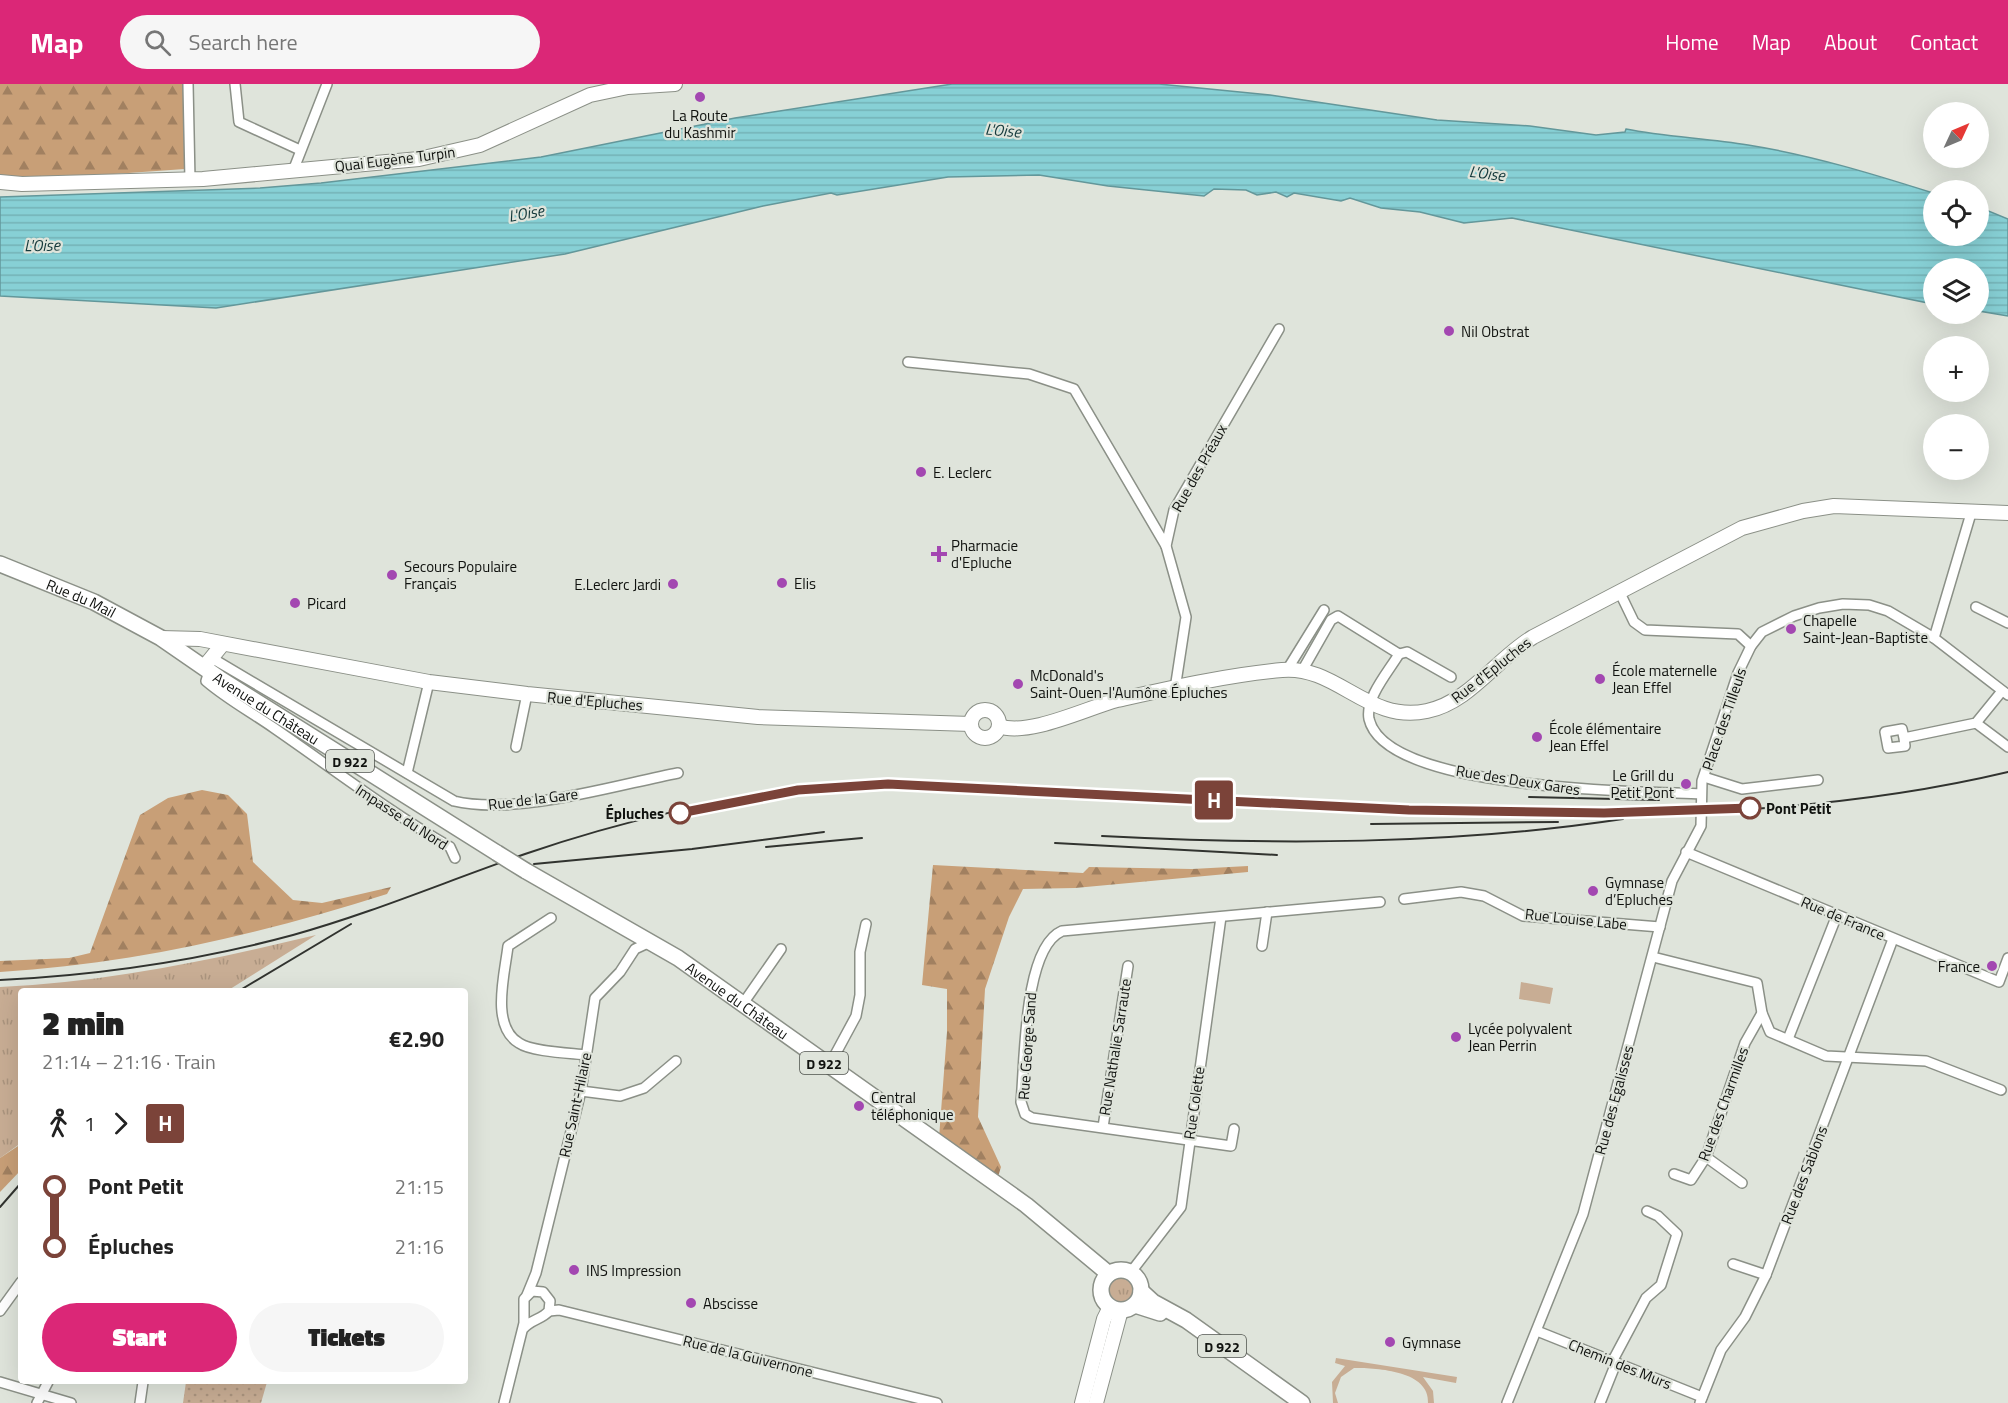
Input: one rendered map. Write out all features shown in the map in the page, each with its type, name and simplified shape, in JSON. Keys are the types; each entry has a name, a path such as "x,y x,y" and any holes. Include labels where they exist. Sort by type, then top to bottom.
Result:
{"main road":[{"name":"Rue du Mail","path":"0,564 94,602 161,638"},
{"name":"Avenue du Château","path":"161,638 188,656 208,665 526,871 653,942 1026,1205 1109,1274"},
{"path":"1125,1270 1131,1272 1137,1278 1127,1303 1101,1293 1103,1280 1109,1274 1125,1270"},
{"name":"D 922","path":"1127,1303 1153,1302 1186,1320 1302,1403"},
{"name":"D 922","path":"1127,1303 1161,1313 1285,1403"}],"street":[{"path":"188,84 190,180"},
{"path":"235,84 239,122 300,150"},
{"path":"293,171 327,84"},
{"name":"Quai Eugène Turpin","path":"0,182 22,184 190,180 449,154 504,135 570,102 628,85 675,84"},
{"name":"Rue des Préaux","path":"1166,546 1179,499 1279,329"},
{"path":"908,362 1029,374 1074,389 1166,546 1186,617 1175,689"},
{"name":"Rue d'Epluches","path":"999,726 1007,729 1023,727 1116,701 1287,670 1319,675 1369,704 1400,712 1416,713 1440,708 1469,691 1520,644 1742,528 1803,511 1834,506 2008,513"},
{"path":"1934,638 1972,510"},
{"path":"1620,593 1634,622 1645,630 1738,634 1762,632 1794,616 1819,608 1843,604 1869,605 1888,611 1934,638 2005,693 1976,723 1904,738"},
{"path":"1976,607 2008,622"},
{"path":"1287,670 1324,610"},
{"path":"1302,671 1331,620 1338,616 1399,654"},
{"name":"Place des Tilleuls","path":"1701,794 1704,777 1738,673 1751,646 1762,632"},
{"path":"1738,634 1751,646"},
{"name":"Rue d'Epluches","path":"161,638 215,643 429,682 527,694 758,717 971,724"},
{"path":"188,656 193,649 215,643"},
{"path":"208,665 215,643"},
{"path":"1369,704 1399,654 1407,652 1451,677"},
{"name":"Rue de la Gare","path":"208,665 454,801 472,806 502,805 608,789 678,773"},
{"name":"Impasse du Nord","path":"208,665 206,681 221,693 274,728 336,774 450,847 455,858"},
{"path":"407,773 429,682"},
{"path":"516,747 527,694"},
{"name":"Rue des Deux Gares","path":"1369,704 1369,716 1375,733 1403,755 1419,762 1457,772 1579,790 1701,794"},
{"path":"987,710 995,714 999,726 995,734 982,738 974,733 971,724 978,712 987,710"},
{"path":"1976,723 2008,747"},
{"path":"1704,777 1742,789 1818,780"},
{"name":"Rue des Egalisses","path":"1507,1403 1583,1214 1675,874 1701,826 1701,794"},
{"name":"Rue de France","path":"1686,852 1999,982 2008,958"},
{"name":"Rue Louise Labe","path":"1404,899 1461,892 1484,896 1523,916 1660,927"},
{"name":"Rue George Sand","path":"1234,1129 1231,1146 1032,1118 1025,1114 1022,1102 1031,985 1047,943 1053,935 1062,931 1380,902"},
{"path":"1262,946 1267,912"},
{"path":"1788,1039 1837,915"},
{"name":"Rue Colette","path":"1131,1272 1181,1207 1221,917"},
{"path":"551,918 508,946 502,1000 504,1021 514,1040 524,1045 587,1055"},
{"path":"829,1066 856,1016 860,994 860,952 866,924"},
{"path":"633,931 635,949 644,943 653,942"},
{"name":"Rue des Sablons","path":"1701,1400 1721,1350 1745,1317 1766,1275 1893,939"},
{"name":"Rue Saint-Hilaire","path":"504,1403 523,1329 524,1302 536,1273 581,1091 596,998 620,972 635,949"},
{"path":"742,1005 781,949"},
{"path":"1653,957 1757,983 1762,1013 1770,1032 1826,1056 1926,1061 2001,1090"},
{"name":"Rue Nathalie Sarraute","path":"1103,1127 1128,966"},
{"name":"Rue des Charmilles","path":"1674,1174 1691,1180 1706,1157 1745,1043 1762,1013"},
{"path":"581,1091 620,1096 644,1088 676,1061"},
{"path":"1706,1157 1742,1183"},
{"path":"1600,1403 1614,1362 1646,1298 1661,1285 1677,1234 1658,1216 1647,1211"},
{"path":"1732,1264 1766,1275"},
{"path":"523,1329 536,1317 543,1316 553,1308 546,1293 537,1282 536,1273"},
{"path":"0,1311 18,1286"},
{"path":"527,1294 538,1290 546,1293"},
{"path":"1082,1403 1104,1319 1127,1303"},
{"path":"1096,1403 1127,1303"},
{"name":"Rue de la Guivernone","path":"553,1308 937,1403"},
{"path":"525,1311 536,1317"},
{"name":"Chemin des Murs","path":"1537,1332 1701,1400"},
{"path":"0,1383 40,1399 71,1403"},
{"path":"40,1399 47,1384"},
{"path":"140,1403 143,1384"}],"green space":[{"path":"0,84 185,84 185,169 57,178 0,178"},
{"path":"202,790 228,795 247,814 253,862 293,900 322,903 391,887 387,894 340,909 196,945 99,962 0,972 0,961 69,958 90,953 140,815 168,798"},
{"path":"933,865 1083,873 1089,867 1192,869 1248,866 1248,872 1075,888 1023,889 1009,917 985,989 978,1117 1001,1167 998,1177 939,1138 947,1032 947,989 922,985"},
{"path":"316,935 232,988 18,988 18,1145 0,1158 0,987 120,975 238,953"},
{"path":"1521,982 1553,988 1550,1004 1519,999"},
{"path":"18,1146 18,1173 0,1192 0,1158"},
{"path":"1122,1275 1132,1279 1136,1289 1132,1299 1122,1303 1112,1299 1108,1289 1112,1279"},
{"path":"1336,1358 1457,1377 1456,1383 1423,1377 1433,1391 1434,1403 1428,1403 1426,1392 1421,1384 1412,1378 1388,1371 1354,1368 1341,1377 1335,1393 1338,1403 1333,1403 1332,1382 1345,1366 1335,1363"},
{"path":"186,1384 266,1384 261,1403 183,1403"}],"water":[{"name":"L'Oise","path":"952,84 1159,84 1270,95 1437,120 1530,126 1596,135 1625,132 1626,129 1772,149 1865,172 1923,190 1923,246 1989,246 1989,211 2008,219 2008,316 1989,313 1989,258 1923,258 1923,302 1512,218 1464,223 1420,212 1381,208 1350,198 1341,201 1294,193 1287,197 1276,192 1257,195 1246,190 1214,189 1204,196 1108,186 1039,175 948,177 837,195 831,193 763,206 565,254 216,308 0,296 0,197 260,188 321,183 541,157 735,118"}],"railway":[{"path":"0,980 74,975 148,965 257,944 352,917 525,854 634,821 750,796 824,787 865,784 946,784 1364,809 1582,814 1690,812 1798,805 1904,792 2008,772"},
{"path":"1529,797 1659,800"},
{"path":"1102,836 1232,841 1363,841 1493,834 1623,819"},
{"path":"1371,824 1558,822"},
{"path":"534,864 692,849 824,832"},
{"path":"766,847 862,838"},
{"path":"1055,843 1277,855"},
{"path":"244,988 351,924"},
{"path":"0,1207 18,1186"}],"train":[{"name":"H","path":"680,813 798,790 888,784 1409,810 1604,813 1750,808"}],"place":[{"name":"La Route du Kashmir","path":"700,97"},
{"name":"Nil Obstrat","path":"1449,331"},
{"name":"E. Leclerc","path":"921,472"},
{"name":"Pharmacie d'Epluche","path":"939,554"},
{"name":"Secours Populaire Français","path":"392,575"},
{"name":"Elis","path":"782,583"},
{"name":"E.Leclerc Jardi","path":"673,584"},
{"name":"Picard","path":"295,603"},
{"name":"Chapelle Saint-Jean-Baptiste","path":"1791,629"},
{"name":"École maternelle Jean Effel","path":"1600,679"},
{"name":"McDonald's Saint-Ouen-l'Aumône Épluches","path":"1018,684"},
{"name":"École élémentaire Jean Effel","path":"1537,737"},
{"name":"Le Grill du Petit Pont","path":"1686,784"},
{"name":"Pont Petit","path":"1750,808"},
{"name":"Épluches","path":"680,813"},
{"name":"Gymnase d’Epluches","path":"1593,891"},
{"name":"France","path":"1992,966"},
{"name":"Lycée polyvalent Jean Perrin","path":"1456,1037"},
{"name":"Central téléphonique","path":"859,1106"},
{"name":"INS Impression","path":"574,1270"},
{"name":"Abscisse","path":"691,1303"},
{"name":"Gymnase","path":"1390,1342"}]}
